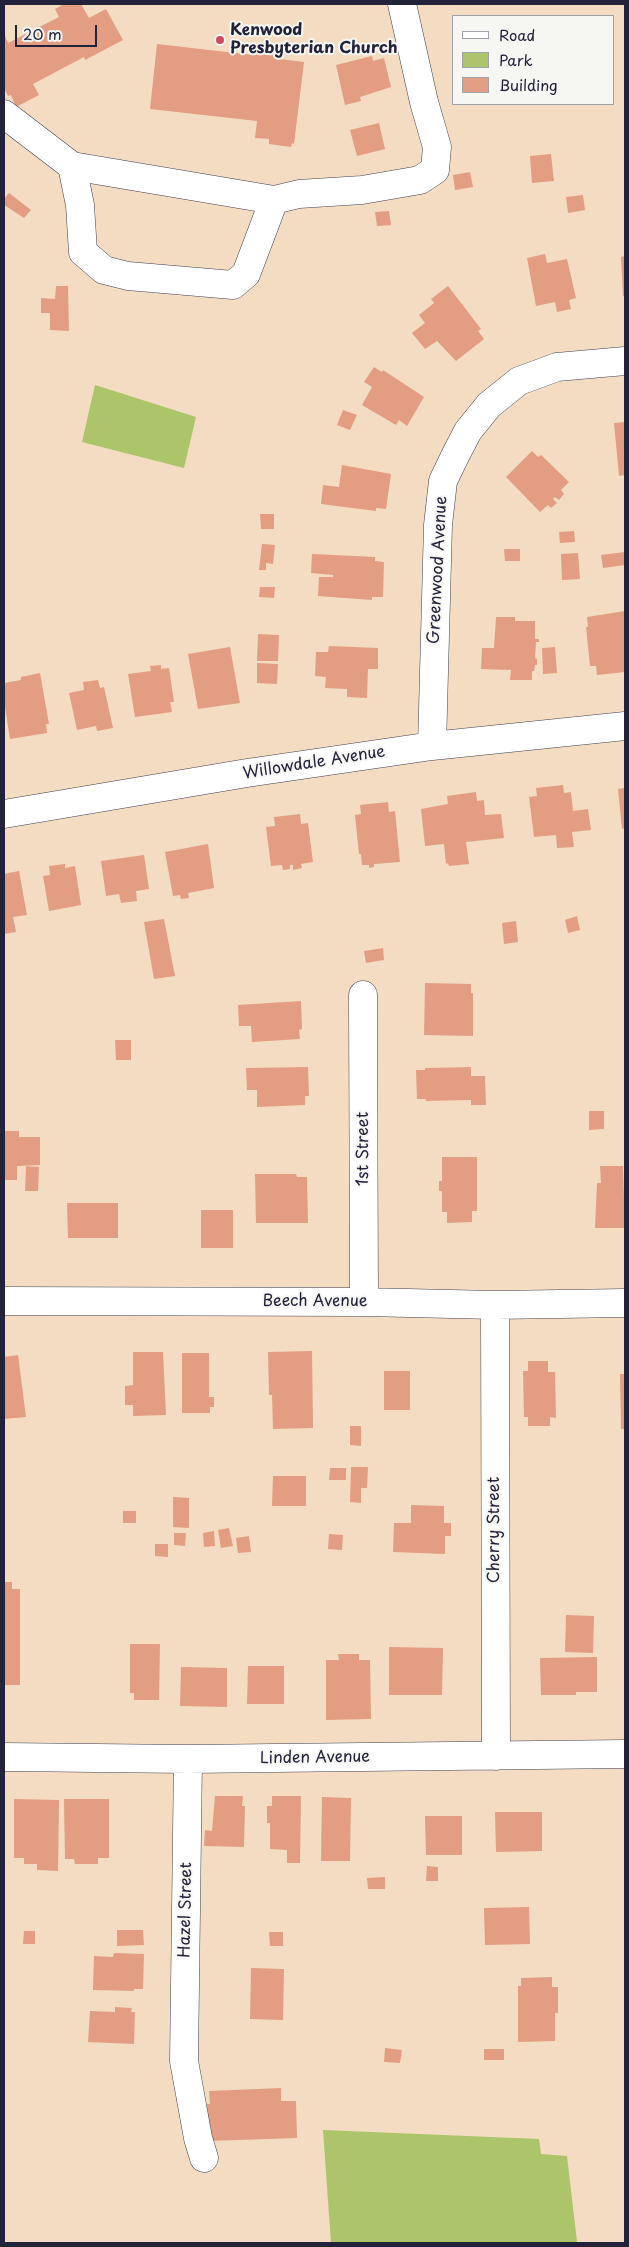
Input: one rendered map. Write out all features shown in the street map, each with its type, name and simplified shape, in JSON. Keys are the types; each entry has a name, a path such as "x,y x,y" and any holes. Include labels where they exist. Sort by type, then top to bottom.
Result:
{"street":[{"path":"4,114 72,166 274,200 299,194 362,190 420,180 435,170 437,147 424,102 402,4"},
{"path":"72,166 80,205 84,252 104,270 128,276 233,285 246,274 274,200"},
{"name":"Greenwood Avenue","path":"432,746 438,525 444,481 456,454 468,431 490,405 520,381 557,367 625,361"},
{"name":"Willowdale Avenue","path":"4,814 237,775 432,746 625,726"},
{"name":"1st Street","path":"363,995 364,1302"},
{"name":"Beech Avenue","path":"4,1301 364,1302 495,1305 625,1303"},
{"name":"Cherry Street","path":"495,1305 496,1756"},
{"name":"Linden Avenue","path":"4,1757 188,1759 625,1754"},
{"name":"Hazel Street","path":"188,1759 184,2061 198,2138 204,2158"}],"green space":[{"path":"95,385 196,417 184,468 82,442"},
{"path":"323,2130 539,2139 541,2154 567,2156 577,2242 331,2243"}],"building":[{"path":"64,4 81,4 89,18 106,9 123,40 85,60 84,57 33,84 39,95 16,107 11,95 8,96 4,88 4,33 8,43 59,17 55,9"},
{"path":"157,44 253,55 254,45 280,48 279,59 304,62 294,144 292,143 291,147 269,144 269,139 255,138 257,121 150,109"},
{"path":"372,56 373,61 384,58 391,87 360,97 361,101 345,105 336,65"},
{"path":"379,123 385,149 357,156 350,130"},
{"path":"551,154 554,181 532,183 530,156"},
{"path":"470,172 473,187 455,190 453,175"},
{"path":"9,193 31,210 24,218 4,205 4,199"},
{"path":"583,195 585,210 568,213 566,197"},
{"path":"389,211 391,225 377,226 375,212"},
{"path":"545,254 547,263 567,259 576,298 569,300 571,309 557,312 555,302 536,306 527,258"},
{"path":"625,256 625,296 623,296 621,257"},
{"path":"56,286 68,286 69,331 50,330 50,313 41,313 41,298 55,299"},
{"path":"448,286 481,329 478,331 484,339 456,361 437,341 425,349 412,333 425,323 419,315 434,303 431,299"},
{"path":"374,367 382,372 383,370 424,397 407,426 399,420 396,425 362,405 372,387 364,382"},
{"path":"343,410 357,415 350,430 337,425"},
{"path":"625,422 625,475 619,476 614,423"},
{"path":"532,451 538,457 541,455 569,482 561,490 564,494 559,500 555,497 553,499 557,503 551,508 548,505 540,512 506,477"},
{"path":"342,465 391,474 386,509 376,508 376,511 321,504 323,485 339,487"},
{"path":"260,514 274,514 274,529 261,529"},
{"path":"574,531 575,542 560,543 559,532"},
{"path":"262,544 275,545 273,564 266,563 266,570 259,570"},
{"path":"504,549 520,549 520,561 505,561"},
{"path":"625,552 625,565 603,568 601,555"},
{"path":"578,553 580,579 562,580 561,554"},
{"path":"312,554 375,557 375,561 384,562 383,597 372,597 372,600 318,596 319,577 333,577 333,575 311,573"},
{"path":"260,587 275,587 274,598 259,597"},
{"path":"625,611 625,672 597,675 596,666 590,666 586,627 588,627 587,617"},
{"path":"496,617 515,617 515,621 535,621 535,639 539,639 539,642 536,642 535,658 537,659 537,665 535,665 534,671 532,671 532,680 510,680 511,670 481,669 482,648 494,648"},
{"path":"258,634 279,635 278,661 257,661"},
{"path":"329,646 378,648 378,669 368,669 367,698 347,697 347,689 325,688 326,677 315,676 316,652 328,652"},
{"path":"230,647 240,703 198,709 188,654"},
{"path":"555,647 557,673 543,674 542,648"},
{"path":"257,663 278,664 277,684 257,683"},
{"path":"161,665 161,669 169,668 174,702 170,702 172,712 135,717 128,674 151,671 150,666"},
{"path":"40,673 49,724 46,724 47,733 10,739 4,701 4,683 21,680 21,677"},
{"path":"98,680 100,688 104,687 113,728 97,731 96,726 77,730 69,693 84,690 83,682"},
{"path":"563,785 564,793 571,792 573,811 588,809 591,830 572,832 574,847 557,848 556,835 534,837 529,797 537,796 536,788"},
{"path":"625,788 625,828 622,829 618,789"},
{"path":"476,792 477,801 484,800 485,815 501,814 504,838 466,842 469,864 449,866 448,863 446,864 444,844 425,846 421,809 448,804 447,796"},
{"path":"388,802 389,812 395,811 400,862 374,864 374,867 369,868 369,865 362,865 361,854 359,854 355,815 361,814 360,805"},
{"path":"300,814 301,824 308,823 313,862 301,864 302,868 293,870 293,865 290,865 290,869 283,870 282,865 271,866 266,827 275,826 274,817"},
{"path":"208,844 214,888 188,893 189,898 181,899 180,895 173,896 165,852"},
{"path":"144,855 149,889 136,891 137,901 121,903 119,894 106,896 101,861"},
{"path":"65,864 65,868 75,866 81,905 49,911 43,876 50,875 49,866"},
{"path":"19,871 27,915 13,917 16,932 4,934 4,874"},
{"path":"577,916 580,930 568,933 565,920"},
{"path":"164,919 175,976 154,979 144,922"},
{"path":"516,921 518,942 504,944 502,923"},
{"path":"383,948 384,960 366,963 364,951"},
{"path":"425,983 471,984 471,993 473,993 473,1036 424,1035"},
{"path":"301,1001 302,1029 299,1030 300,1039 252,1042 251,1026 239,1026 238,1005"},
{"path":"115,1040 131,1040 131,1060 116,1060"},
{"path":"308,1067 309,1096 305,1096 305,1105 257,1107 257,1090 247,1090 246,1068"},
{"path":"471,1067 471,1076 485,1076 486,1105 471,1105 471,1100 426,1101 426,1099 417,1099 416,1070 425,1070 425,1068"},
{"path":"589,1111 604,1111 604,1129 589,1130"},
{"path":"4,1131 19,1131 19,1137 40,1137 40,1165 17,1166 17,1180 4,1180"},
{"path":"442,1157 477,1157 477,1211 472,1211 472,1222 447,1223 447,1212 442,1212 442,1191 439,1191 439,1181 442,1181"},
{"path":"26,1166 39,1167 38,1191 25,1191"},
{"path":"600,1166 623,1166 625,1228 595,1228 597,1183 601,1183"},
{"path":"255,1174 296,1174 297,1177 307,1177 308,1223 256,1223"},
{"path":"67,1203 118,1203 118,1238 68,1238"},
{"path":"201,1210 233,1210 233,1248 201,1248"},
{"path":"312,1351 313,1428 273,1429 272,1395 269,1395 268,1352"},
{"path":"133,1352 163,1352 166,1415 133,1416 133,1405 125,1405 125,1386 133,1385"},
{"path":"182,1353 209,1353 209,1397 214,1397 214,1407 210,1407 210,1413 182,1413"},
{"path":"18,1355 26,1417 4,1419 4,1357"},
{"path":"528,1361 548,1361 548,1372 555,1372 556,1418 550,1417 550,1426 528,1426 528,1417 524,1417 523,1371 528,1371"},
{"path":"384,1371 410,1371 410,1410 384,1410"},
{"path":"620,1374 625,1374 625,1429 621,1429"},
{"path":"350,1426 361,1426 361,1446 350,1445"},
{"path":"351,1467 368,1467 367,1488 361,1488 361,1503 350,1502"},
{"path":"330,1468 346,1468 346,1480 329,1480"},
{"path":"273,1476 306,1476 306,1506 272,1506"},
{"path":"173,1497 189,1498 189,1528 173,1527"},
{"path":"411,1505 444,1506 444,1523 451,1523 451,1536 445,1536 445,1554 393,1552 394,1523 411,1523"},
{"path":"123,1511 136,1511 136,1523 123,1523"},
{"path":"229,1528 233,1546 221,1548 218,1530"},
{"path":"214,1531 215,1546 204,1547 203,1533"},
{"path":"174,1533 186,1533 185,1546 174,1545"},
{"path":"329,1534 343,1535 342,1550 328,1549"},
{"path":"249,1536 251,1552 238,1553 236,1538"},
{"path":"155,1544 168,1544 168,1557 155,1556"},
{"path":"4,1582 12,1582 12,1589 20,1589 20,1685 4,1685"},
{"path":"566,1615 594,1616 593,1653 565,1652"},
{"path":"130,1644 160,1644 159,1700 134,1700 134,1693 130,1693"},
{"path":"389,1647 443,1648 442,1695 389,1695"},
{"path":"338,1654 359,1654 359,1660 370,1660 371,1719 326,1720 326,1660 339,1660"},
{"path":"597,1657 597,1692 576,1692 576,1695 541,1695 540,1658"},
{"path":"248,1666 284,1666 284,1704 247,1704"},
{"path":"181,1667 227,1668 227,1707 180,1706"},
{"path":"215,1796 243,1796 242,1806 245,1806 244,1847 204,1846 205,1830 212,1831"},
{"path":"272,1796 301,1796 300,1863 287,1863 287,1850 270,1849 270,1823 267,1823 267,1806 272,1806"},
{"path":"322,1797 351,1798 350,1861 321,1861"},
{"path":"14,1799 59,1800 58,1871 37,1870 37,1864 24,1864 24,1858 14,1858"},
{"path":"64,1799 109,1799 109,1858 98,1858 98,1864 75,1864 74,1859 65,1859"},
{"path":"495,1812 542,1812 542,1851 496,1852"},
{"path":"425,1816 462,1816 462,1855 426,1855"},
{"path":"427,1866 438,1867 438,1881 426,1881"},
{"path":"385,1877 385,1889 368,1889 367,1878"},
{"path":"529,1907 530,1944 485,1945 484,1908"},
{"path":"117,1930 143,1930 144,1945 117,1946"},
{"path":"24,1931 35,1931 35,1944 23,1944"},
{"path":"269,1932 283,1932 283,1946 270,1946"},
{"path":"114,1953 144,1954 143,1989 134,1989 134,1991 93,1990 94,1956 113,1957"},
{"path":"251,1968 284,1969 283,2020 250,2019"},
{"path":"552,1977 552,1987 558,1987 558,2013 555,2013 555,2041 518,2042 518,1986 521,1986 521,1978"},
{"path":"115,2007 132,2008 131,2012 135,2012 134,2044 88,2042 90,2011 115,2012"},
{"path":"385,2048 402,2050 400,2063 384,2062"},
{"path":"484,2049 504,2049 504,2060 484,2060"},
{"path":"281,2088 281,2101 296,2101 297,2138 208,2141 207,2104 210,2104 209,2091"}],"place":[{"name":"Kenwood Presbyterian Church","path":"220,40"}]}
